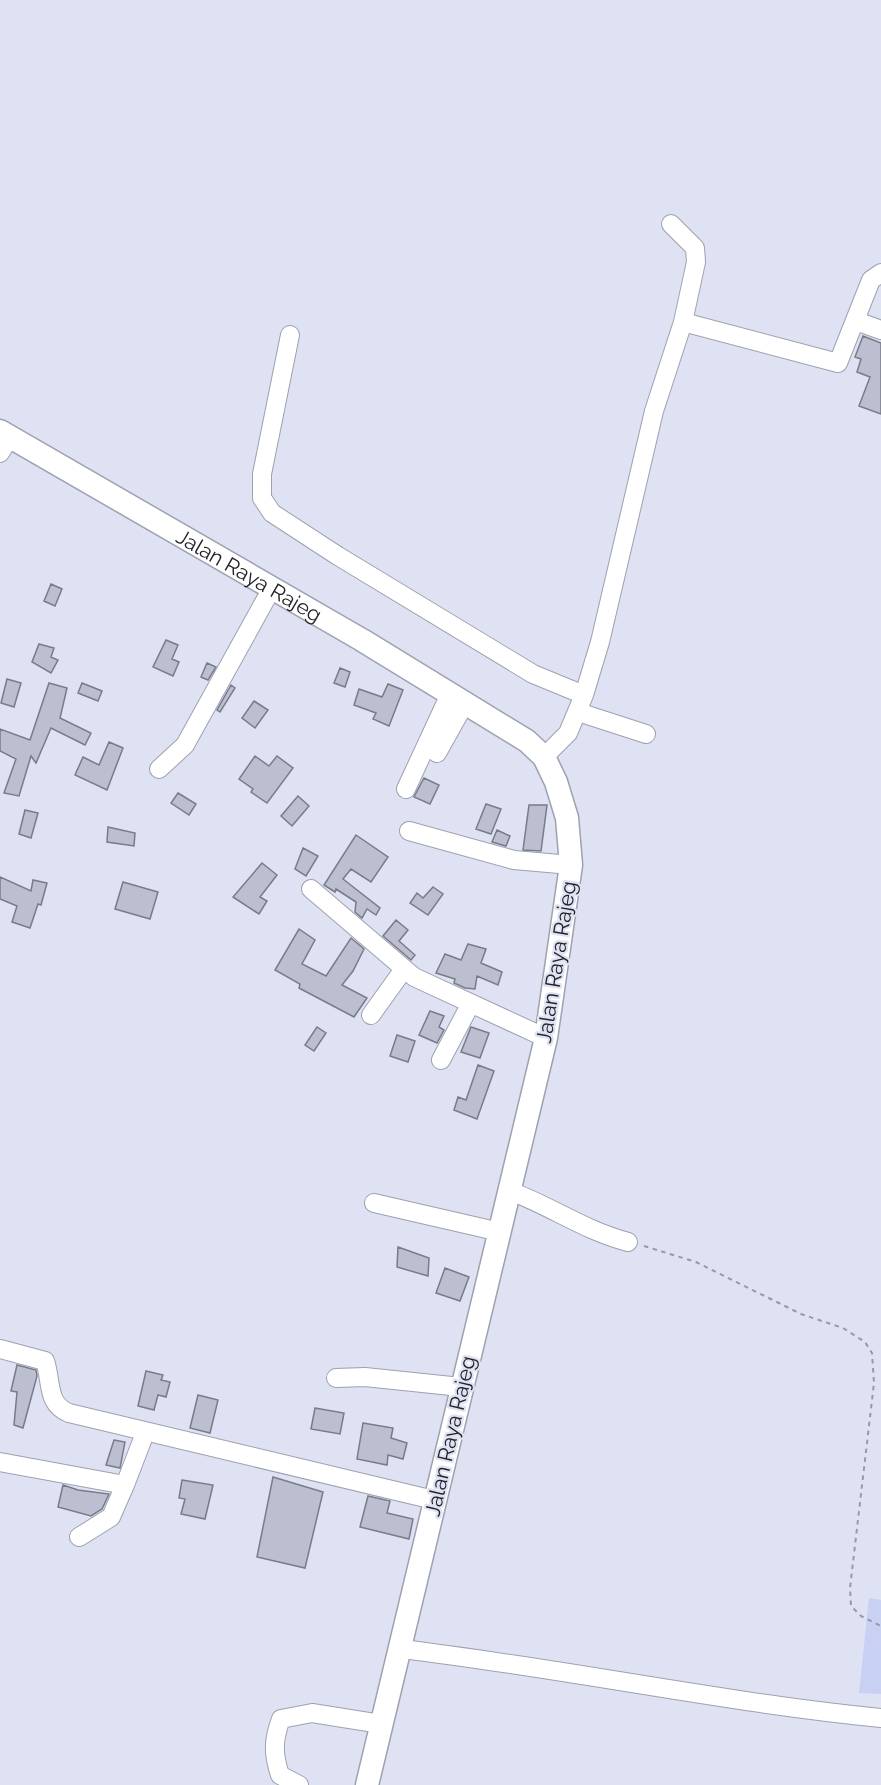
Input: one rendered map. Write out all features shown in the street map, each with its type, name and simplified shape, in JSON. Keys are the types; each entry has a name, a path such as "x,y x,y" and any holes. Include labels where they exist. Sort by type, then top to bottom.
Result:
{"main road":[{"name":"Jalan Raya Rajeg","path":"3,440 272,588 527,741 544,758 556,782 567,818 571,865 546,1038 367,1785"}],"street":[{"path":"544,758 568,733 581,703 600,642 654,411 683,322 696,262 695,248 671,224"},
{"path":"683,322 836,363 840,361 872,280 881,273"},
{"path":"855,321 881,330"},
{"path":"290,335 262,474 262,498 272,513 338,556 581,703 646,734"},
{"path":"159,769 185,745 272,588"},
{"path":"437,753 457,698"},
{"path":"406,789 457,698"},
{"path":"409,831 514,860 571,865"},
{"path":"311,889 414,977 470,1005 546,1038"},
{"path":"371,1015 404,969"},
{"path":"441,1060 470,1005"},
{"path":"510,1191 551,1209 574,1224 628,1242"},
{"path":"374,1203 500,1232"},
{"path":"0,1349 45,1361 52,1399 58,1409 146,1433 434,1500"},
{"path":"336,1378 365,1377 461,1387"},
{"path":"80,1537 111,1517 146,1433"},
{"path":"0,1462 125,1485"},
{"path":"401,1649 476,1658 792,1709 881,1718"},
{"path":"299,1785 280,1775 274,1757 275,1735 281,1719 312,1713 381,1724"}],"path":[{"path":"628,1242 696,1262 801,1314 843,1328 865,1342 874,1363 874,1383 850,1588 851,1606 861,1616 881,1626"}],"shaded area":[{"path":"869,1598 881,1600 881,1694 859,1693"}],"building":[{"path":"863,336 881,343 881,414 859,406 870,377 857,372 861,359 855,357"},
{"path":"51,584 62,589 55,606 44,601"},
{"path":"166,640 178,645 172,659 179,662 173,676 153,667"},
{"path":"39,644 54,648 51,657 58,660 51,673 32,662"},
{"path":"207,663 216,667 208,680 201,677"},
{"path":"340,668 350,672 345,687 334,683"},
{"path":"7,679 21,683 14,707 1,703"},
{"path":"49,683 67,688 60,718 91,733 85,745 51,728 36,763 31,756 19,796 4,793 16,759 0,751 0,729 30,740"},
{"path":"82,683 102,691 98,701 78,693"},
{"path":"388,684 403,690 389,726 373,719 376,713 354,705 359,689 382,697"},
{"path":"231,685 235,688 220,712 217,710"},
{"path":"254,701 268,710 255,728 242,718"},
{"path":"109,742 123,748 107,790 75,775 83,757 99,765"},
{"path":"255,756 269,766 277,756 293,768 267,803 251,792 253,789 239,779"},
{"path":"424,778 439,785 430,804 414,797"},
{"path":"178,793 196,804 189,815 171,803"},
{"path":"298,796 309,806 292,826 281,816"},
{"path":"486,804 501,809 491,834 476,829"},
{"path":"529,805 547,805 541,851 523,850"},
{"path":"25,810 38,813 31,838 19,834"},
{"path":"108,827 135,833 134,846 107,842"},
{"path":"497,830 510,836 506,846 492,842"},
{"path":"356,835 388,857 371,882 351,869 343,879 380,908 376,915 367,909 362,918 355,912 356,902 336,889 335,892 324,885"},
{"path":"303,848 318,856 306,876 295,869"},
{"path":"262,863 277,875 260,897 267,901 259,914 233,897"},
{"path":"0,877 31,891 33,880 47,883 41,905 38,904 30,928 12,922 17,906 0,899"},
{"path":"123,882 158,892 150,919 115,909"},
{"path":"433,887 443,894 428,915 410,903 417,893 423,898"},
{"path":"396,920 408,930 399,941 415,955 411,960 383,936"},
{"path":"299,929 315,940 302,964 326,976 351,938 364,949 353,971 342,985 367,998 354,1017 299,988 300,984 275,970"},
{"path":"468,944 486,949 481,963 502,972 498,985 477,976 475,989 465,988 454,983 455,979 436,973 445,954 461,960"},
{"path":"430,1011 444,1016 439,1027 444,1030 437,1043 419,1035"},
{"path":"317,1027 326,1033 314,1051 305,1045"},
{"path":"471,1027 489,1033 480,1058 461,1052"},
{"path":"397,1035 415,1041 408,1062 390,1056"},
{"path":"478,1065 494,1071 477,1119 454,1110 458,1097 466,1100"},
{"path":"398,1247 429,1258 428,1276 397,1267"},
{"path":"445,1268 469,1277 460,1301 436,1293"},
{"path":"17,1365 36,1370 37,1376 23,1428 14,1425 17,1392 11,1391"},
{"path":"146,1371 163,1375 161,1380 170,1382 166,1397 158,1395 154,1410 138,1406"},
{"path":"198,1395 218,1400 210,1433 190,1428"},
{"path":"315,1408 344,1413 340,1434 311,1429"},
{"path":"363,1423 393,1428 391,1438 407,1443 403,1459 388,1455 387,1465 357,1459"},
{"path":"114,1440 125,1442 120,1468 106,1465"},
{"path":"273,1477 323,1492 305,1568 257,1557"},
{"path":"182,1480 213,1485 205,1519 181,1514 185,1499 179,1498"},
{"path":"63,1485 78,1490 109,1494 102,1509 91,1516 58,1507"},
{"path":"368,1496 390,1501 387,1513 413,1519 409,1539 360,1527"}]}
